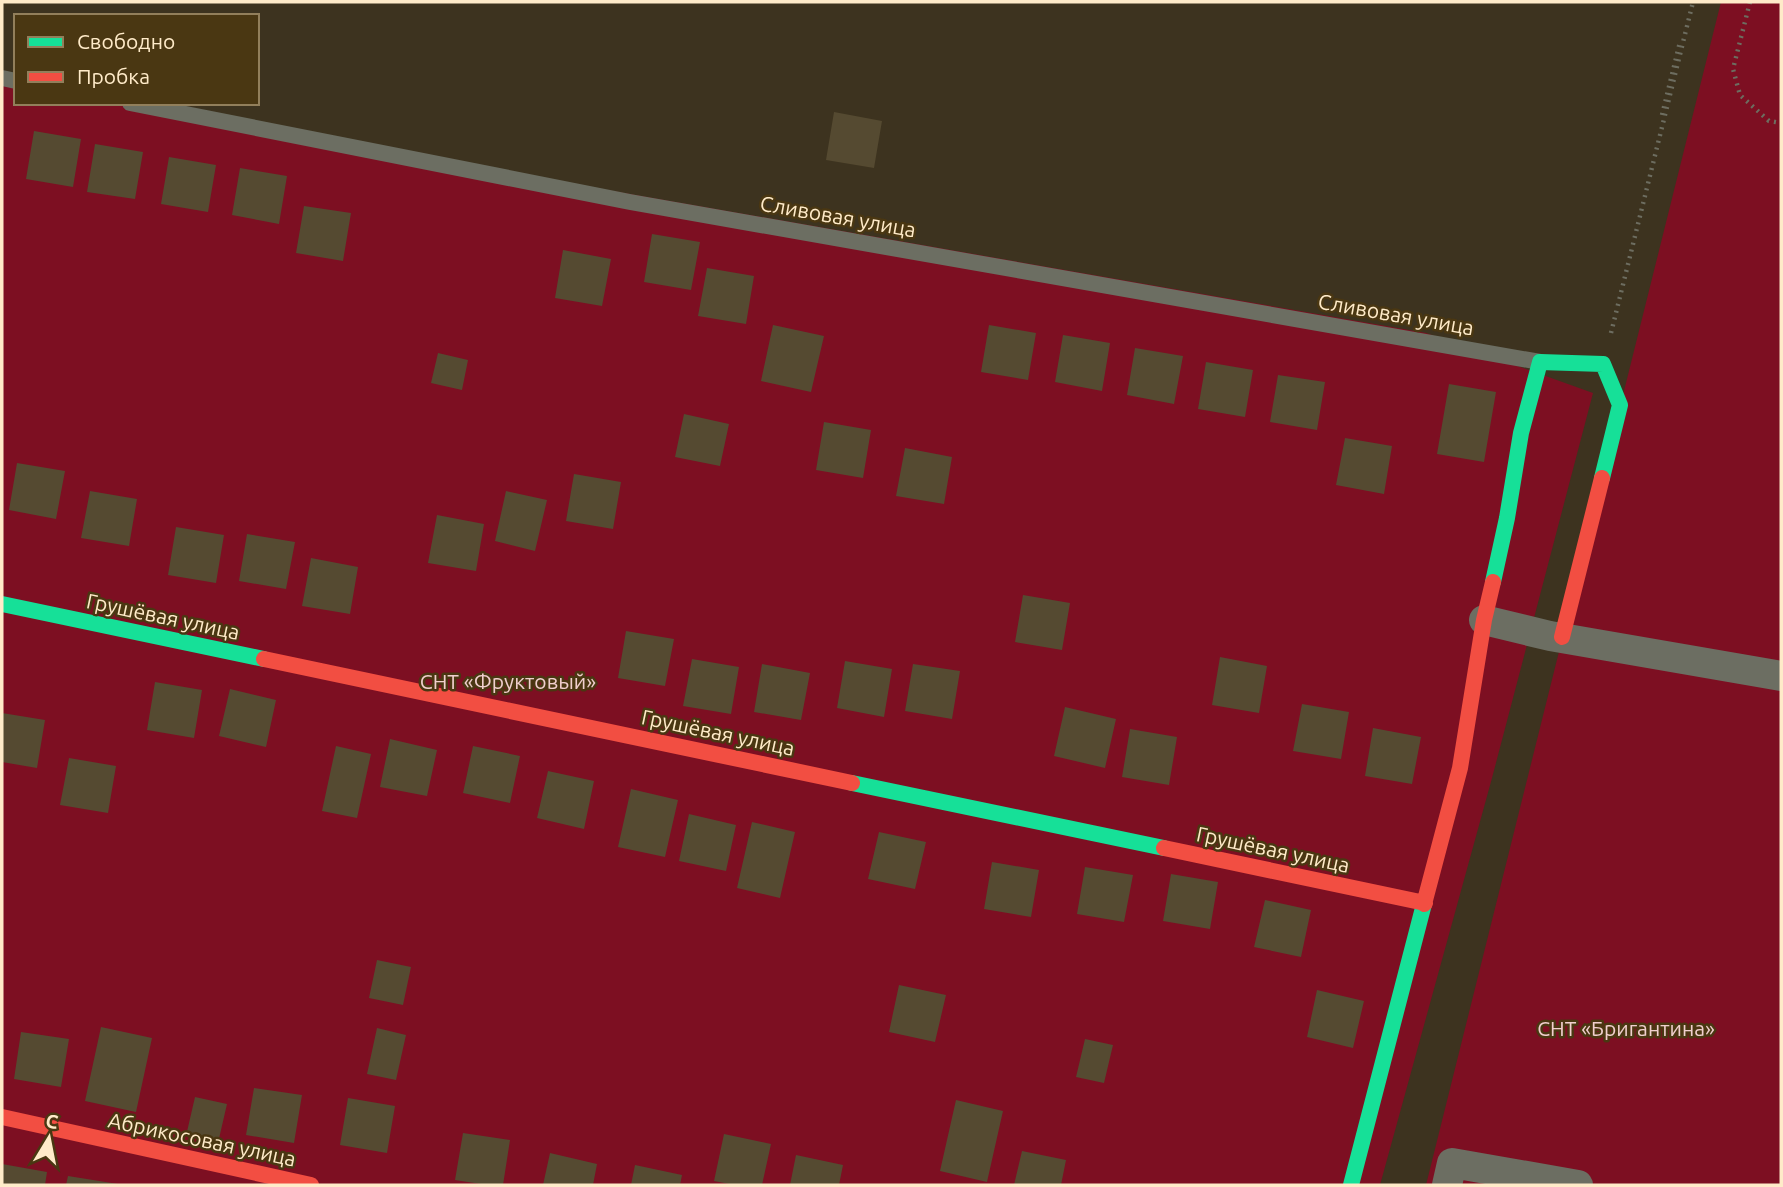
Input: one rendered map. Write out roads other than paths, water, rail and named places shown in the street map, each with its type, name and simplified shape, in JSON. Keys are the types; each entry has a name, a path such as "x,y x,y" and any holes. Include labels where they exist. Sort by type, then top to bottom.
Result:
{"street":[{"path":"1351,1185 1460,768 1521,433 1540,362 1603,364 1620,405 1562,637"},
{"name":"Грушёвая улица","path":"2,604 1425,903"},
{"path":"1485,620 1550,636 1781,676"},
{"name":"Абрикосовая улица","path":"2,1117 311,1185"},
{"path":"1450,1174 1578,1185"}],"lane":[{"name":"Сливовая улица","path":"140,105 630,202 1540,362"}],"park label":[{"name":"СНТ «Фруктовый»","path":"508,682"},
{"name":"СНТ «Бригантина»","path":"1626,1029"}]}
